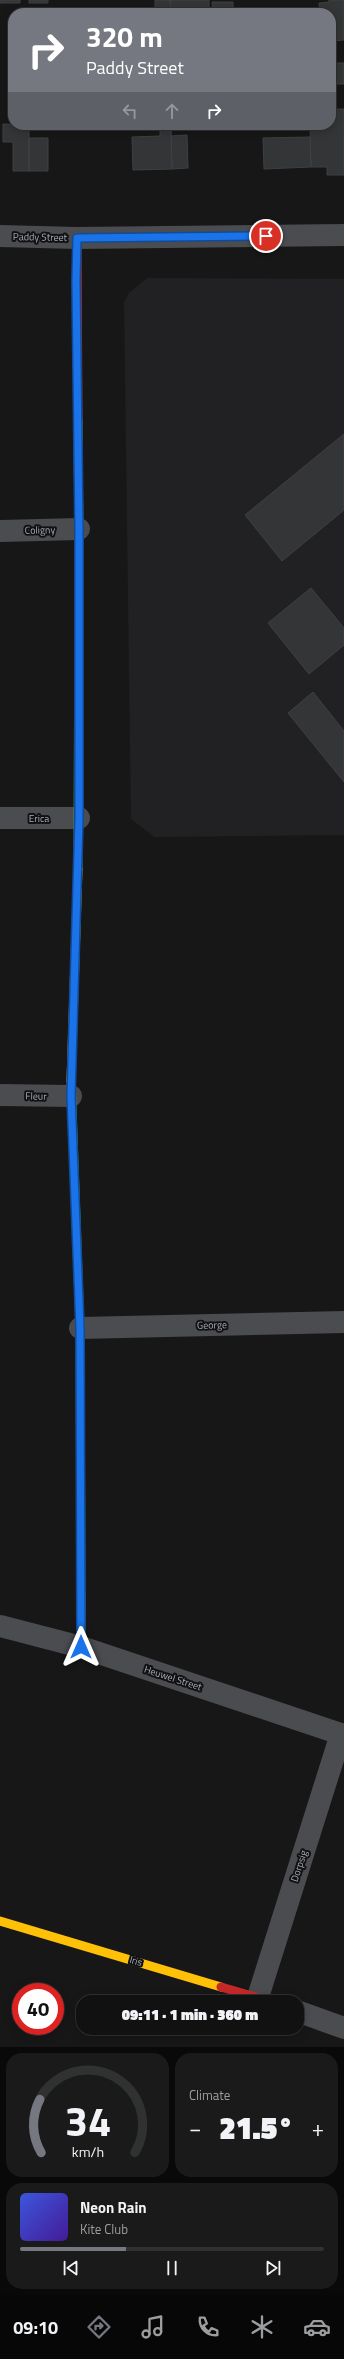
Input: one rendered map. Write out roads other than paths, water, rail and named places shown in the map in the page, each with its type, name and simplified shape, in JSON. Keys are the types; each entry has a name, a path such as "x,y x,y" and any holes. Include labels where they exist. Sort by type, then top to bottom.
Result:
{"street":[{"name":"Paddy Street","path":"0,236 77,238 344,235"},
{"path":"77,238 79,818 71,1096 80,1328 81,1647"},
{"name":"Coligny","path":"0,531 79,530"},
{"name":"Erica","path":"0,818 79,818"},
{"name":"Fleur","path":"0,1095 71,1096"},
{"name":"George","path":"80,1328 344,1322"},
{"name":"Heuwel Street","path":"0,1626 81,1647 342,1735"},
{"name":"Dorpsig","path":"266,1995 342,1735"},
{"name":"Iris","path":"0,1922 248,1995"},
{"path":"304,2014 344,2028"}]}
